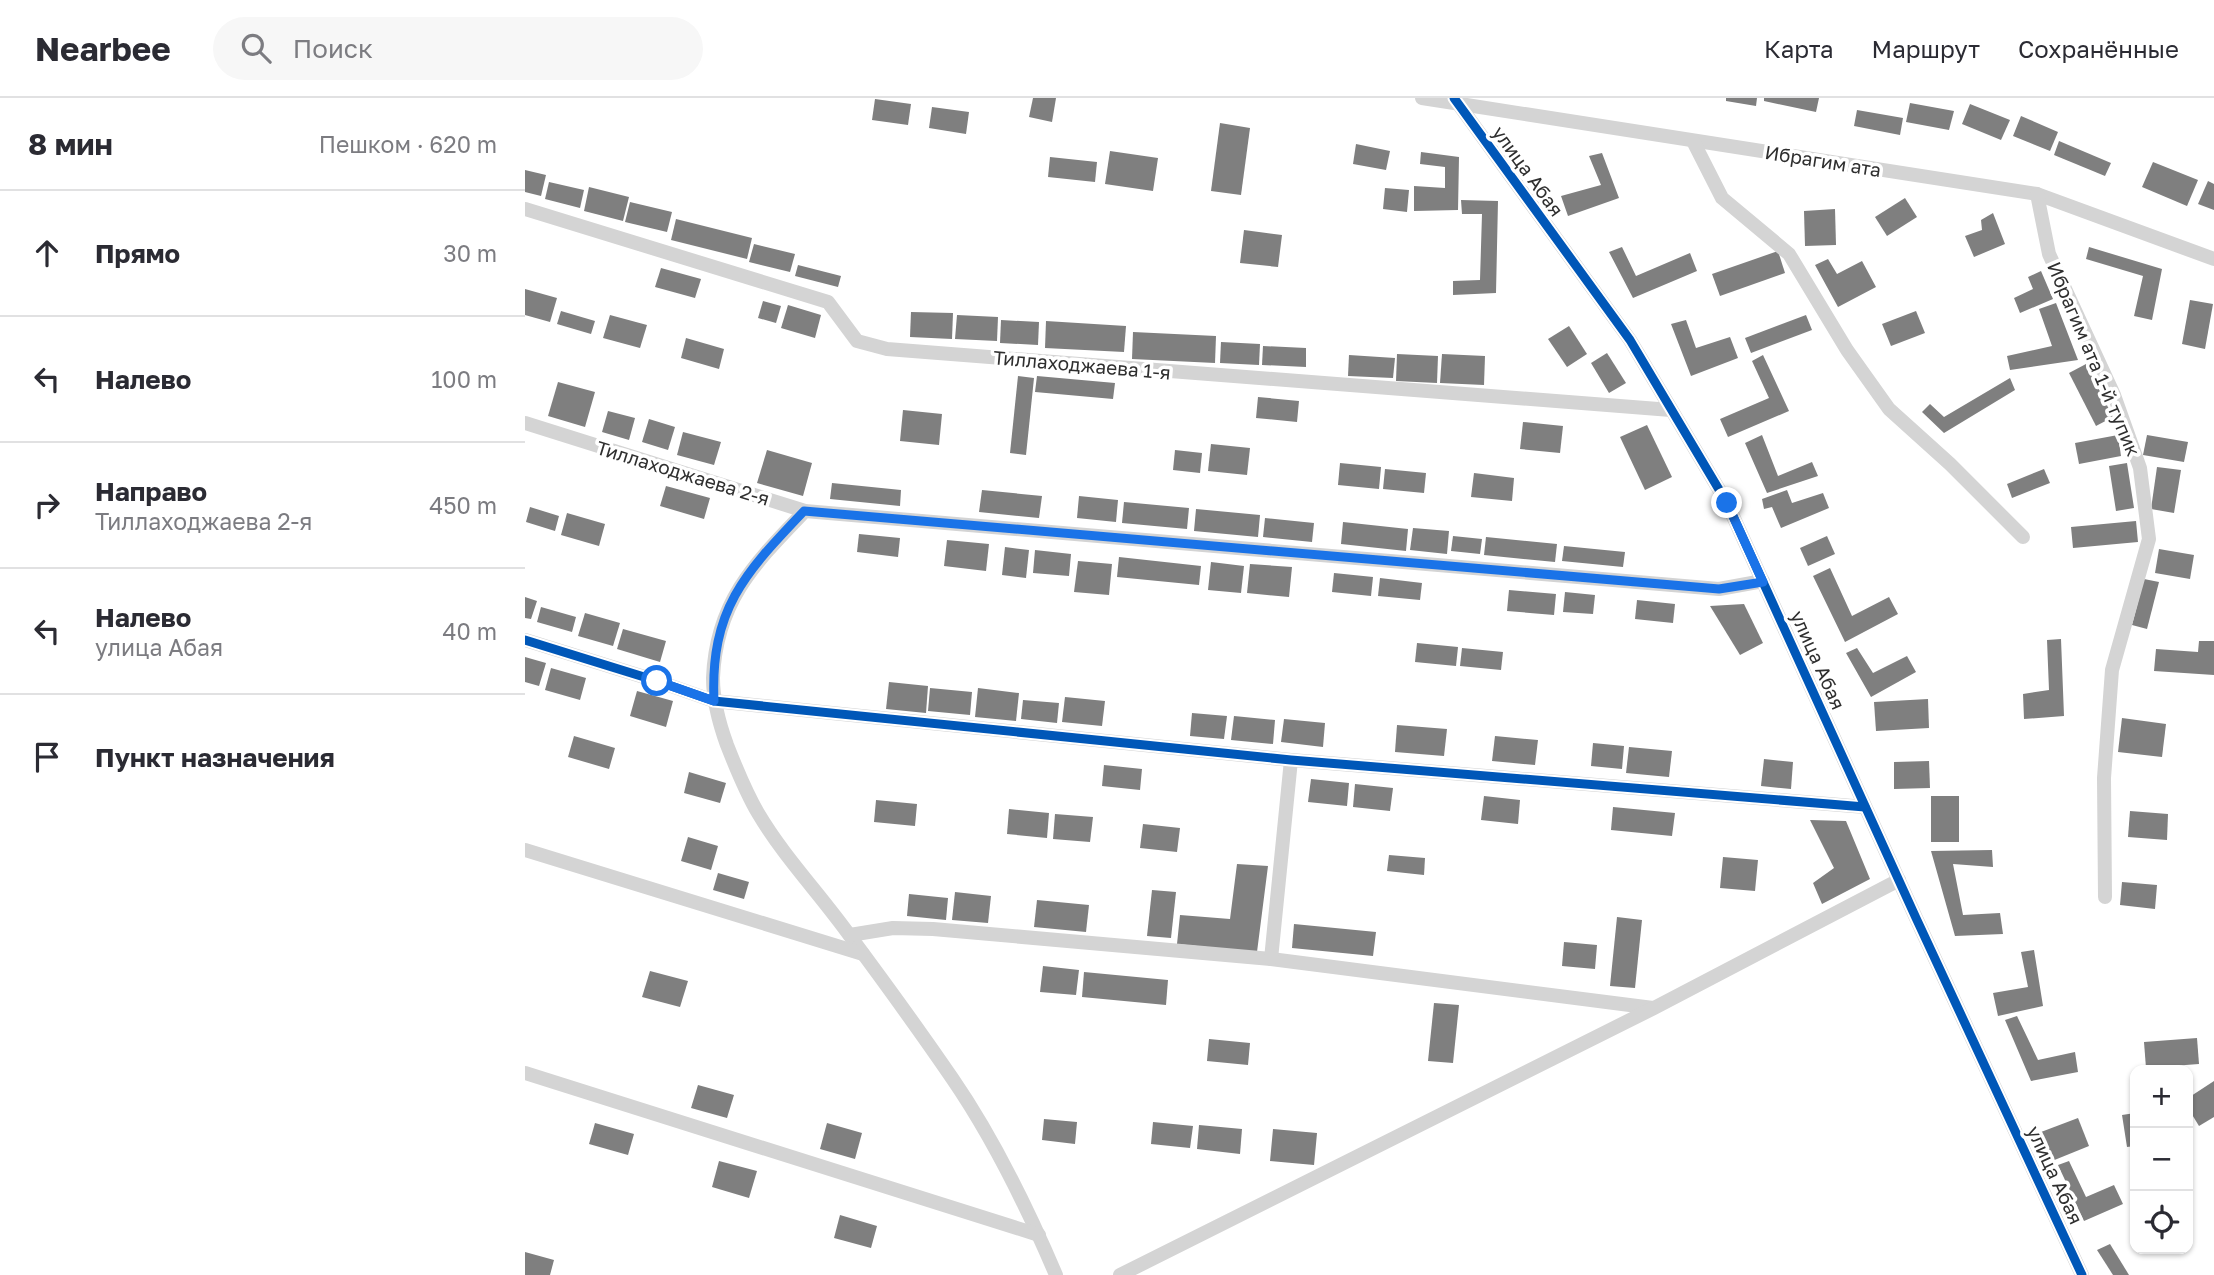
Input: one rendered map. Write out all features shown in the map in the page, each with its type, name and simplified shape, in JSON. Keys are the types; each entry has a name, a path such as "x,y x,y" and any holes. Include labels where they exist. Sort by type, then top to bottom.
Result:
{"street":[{"name":"Ибрагим ата","path":"1422,98 2037,194 2214,259"},
{"name":"улица Абая","path":"1456,102 1630,340 1727,503 2082,1275"},
{"path":"1693,141 1722,198 1789,254 1847,350 1889,409 1950,464 2022,537"},
{"name":"Ибрагим ата 1-й тупик","path":"2037,194 2049,254 2114,395 2140,468 2149,539 2112,670 2104,778 2105,897"},
{"name":"Тиллаходжаева 1-я","path":"525,209 828,302 857,341 887,349 1671,410"},
{"name":"Тиллаходжаева 2-я","path":"525,423 804,511 1719,589 1763,582"},
{"path":"804,511 765,552 737,590 722,621 713,680 714,701 720,727 739,777 758,814 850,935 954,1080 1016,1185 1056,1275"},
{"path":"525,640 714,701 1291,760 1865,807"},
{"path":"1271,959 1291,760"},
{"path":"525,850 863,954"},
{"path":"1121,1275 1654,1008 1899,880"},
{"path":"850,935 893,928 933,929 1271,959 1654,1008"},
{"path":"525,1073 1039,1235"}],"building":[{"path":"1033,98 1056,98 1052,122 1029,117"},
{"path":"1726,98 1757,98 1756,106 1726,101"},
{"path":"1764,98 1819,98 1816,112 1764,101"},
{"path":"875,99 911,104 908,125 872,120"},
{"path":"1910,103 1954,111 1949,130 1906,122"},
{"path":"1970,104 2010,120 2001,140 1962,124"},
{"path":"932,107 969,112 966,134 929,128"},
{"path":"1857,110 1903,118 1900,135 1854,126"},
{"path":"2021,116 2058,132 2050,151 2013,136"},
{"path":"1220,123 1250,128 1241,195 1211,191"},
{"path":"2059,141 2111,163 2105,176 2054,155"},
{"path":"1356,144 1390,151 1386,170 1353,164"},
{"path":"1110,151 1158,158 1153,191 1105,184"},
{"path":"1421,152 1459,157 1458,210 1414,211 1414,186 1445,188 1445,167 1420,164"},
{"path":"1602,153 1619,198 1568,216 1561,196 1601,185 1589,156"},
{"path":"1050,157 1097,162 1095,182 1048,177"},
{"path":"2153,162 2198,180 2187,206 2142,187"},
{"path":"525,170 546,175 541,196 525,192"},
{"path":"2208,181 2214,184 2214,210 2198,204"},
{"path":"549,182 584,190 580,208 545,199"},
{"path":"589,187 629,197 623,221 584,211"},
{"path":"1385,188 1409,190 1407,212 1383,209"},
{"path":"1905,198 1917,217 1887,236 1875,217"},
{"path":"1461,200 1498,201 1496,293 1453,295 1453,281 1480,280 1482,214 1462,214"},
{"path":"630,202 672,212 667,232 625,222"},
{"path":"1835,209 1836,245 1805,246 1804,211"},
{"path":"1993,213 2005,244 1974,257 1965,236 1982,230 1981,220"},
{"path":"676,219 752,238 747,259 671,240"},
{"path":"1244,230 1282,235 1278,267 1240,263"},
{"path":"754,244 795,254 790,272 749,262"},
{"path":"1622,247 1636,276 1690,253 1697,271 1633,298 1609,252"},
{"path":"2089,247 2162,269 2152,320 2134,316 2143,276 2086,259"},
{"path":"1778,251 1785,273 1720,296 1712,274"},
{"path":"1828,259 1837,274 1862,261 1876,287 1838,307 1815,265"},
{"path":"798,265 841,276 838,287 795,276"},
{"path":"661,268 701,279 695,298 655,287"},
{"path":"2041,271 2053,299 2020,313 2014,298 2033,289 2028,277"},
{"path":"525,289 557,298 550,322 525,315"},
{"path":"2190,300 2213,304 2205,349 2182,344"},
{"path":"763,301 781,306 776,323 758,318"},
{"path":"2056,303 2078,360 2010,370 2007,356 2052,346 2039,309"},
{"path":"788,305 821,315 815,338 781,328"},
{"path":"561,311 595,321 591,334 557,324"},
{"path":"1916,311 1925,333 1891,346 1882,324"},
{"path":"911,312 953,313 952,339 910,337"},
{"path":"610,315 647,325 640,348 603,338"},
{"path":"957,315 998,317 997,341 955,339"},
{"path":"1806,315 1812,330 1751,353 1745,338"},
{"path":"1001,320 1039,322 1038,345 1000,343"},
{"path":"1686,320 1696,348 1730,337 1738,358 1691,376 1671,324"},
{"path":"1046,321 1126,326 1124,352 1045,348"},
{"path":"1569,326 1587,354 1567,367 1548,339"},
{"path":"1133,332 1216,336 1215,363 1132,359"},
{"path":"686,338 724,349 719,369 681,358"},
{"path":"1221,342 1260,344 1259,365 1220,363"},
{"path":"1263,346 1306,348 1306,367 1262,365"},
{"path":"1607,353 1626,383 1609,393 1591,363"},
{"path":"1397,354 1438,356 1437,383 1396,381"},
{"path":"1442,354 1485,356 1484,385 1440,383"},
{"path":"1349,355 1395,358 1393,378 1348,376"},
{"path":"1763,355 1789,411 1728,437 1720,419 1769,398 1752,361"},
{"path":"2086,364 2113,417 2096,426 2069,373"},
{"path":"1018,376 1034,378 1026,455 1010,453"},
{"path":"1037,376 1115,383 1113,399 1035,392"},
{"path":"2010,378 2015,390 1944,433 1922,412 1930,404 1944,417"},
{"path":"558,382 595,392 585,427 548,416"},
{"path":"1258,397 1299,401 1297,422 1256,418"},
{"path":"903,410 942,414 939,445 900,441"},
{"path":"608,411 635,418 629,440 602,432"},
{"path":"649,419 675,427 668,450 642,442"},
{"path":"1523,422 1563,426 1560,453 1520,449"},
{"path":"1647,425 1672,477 1645,490 1620,437"},
{"path":"683,432 721,442 714,465 677,455"},
{"path":"1762,435 1778,476 1812,462 1818,476 1767,493 1745,443"},
{"path":"2118,435 2121,456 2079,464 2075,443"},
{"path":"2147,435 2188,442 2184,462 2143,455"},
{"path":"1211,444 1250,448 1247,475 1208,471"},
{"path":"767,450 812,463 803,496 757,483"},
{"path":"1175,450 1202,453 1200,473 1173,470"},
{"path":"1340,463 1381,467 1379,489 1338,485"},
{"path":"2127,463 2134,508 2116,511 2109,466"},
{"path":"2157,467 2181,470 2174,513 2151,509"},
{"path":"1385,469 1426,473 1424,493 1383,489"},
{"path":"2044,469 2050,483 2012,498 2007,484"},
{"path":"1474,473 1514,478 1512,501 1471,497"},
{"path":"832,483 901,490 900,506 830,499"},
{"path":"666,486 710,498 704,519 660,506"},
{"path":"982,490 1042,496 1039,518 979,512"},
{"path":"1787,490 1792,503 1823,493 1829,508 1781,528 1772,507 1764,509 1762,499"},
{"path":"1079,496 1118,500 1116,522 1077,518"},
{"path":"1124,502 1189,508 1187,529 1122,523"},
{"path":"530,507 559,516 555,531 526,522"},
{"path":"1196,509 1260,515 1258,537 1194,531"},
{"path":"567,513 605,524 599,546 561,535"},
{"path":"1265,518 1314,523 1312,542 1263,537"},
{"path":"2136,521 2138,542 2073,548 2071,527"},
{"path":"1343,522 1408,529 1406,551 1341,544"},
{"path":"1413,528 1449,531 1447,554 1410,550"},
{"path":"859,534 900,538 898,557 857,552"},
{"path":"1453,536 1482,539 1480,554 1451,551"},
{"path":"1827,536 1835,554 1808,566 1800,548"},
{"path":"1486,537 1557,544 1555,562 1484,555"},
{"path":"947,540 989,544 986,571 944,566"},
{"path":"1564,546 1625,552 1623,567 1562,561"},
{"path":"1005,547 1029,550 1026,578 1002,575"},
{"path":"2159,549 2194,555 2190,579 2155,573"},
{"path":"1035,550 1071,554 1069,576 1033,573"},
{"path":"1119,557 1201,566 1199,585 1117,577"},
{"path":"1078,561 1112,564 1109,595 1074,592"},
{"path":"1211,562 1244,566 1241,593 1208,590"},
{"path":"1250,564 1292,567 1289,597 1247,593"},
{"path":"1830,568 1852,616 1889,597 1898,614 1845,642 1813,576"},
{"path":"1334,573 1373,577 1371,596 1332,592"},
{"path":"1380,578 1422,583 1420,600 1378,596"},
{"path":"2144,579 2159,582 2147,629 2132,625"},
{"path":"1509,590 1556,594 1554,615 1507,611"},
{"path":"1565,592 1595,595 1593,614 1563,612"},
{"path":"525,597 537,601 531,619 525,618"},
{"path":"1637,600 1675,604 1673,623 1635,619"},
{"path":"1744,604 1763,643 1740,655 1710,606"},
{"path":"541,607 576,617 572,632 537,622"},
{"path":"585,613 620,623 613,646 578,636"},
{"path":"623,629 666,641 660,662 617,649"},
{"path":"2061,639 2064,716 2024,719 2023,694 2049,690 2047,640"},
{"path":"2199,641 2214,641 2214,675 2154,671 2156,649 2198,652"},
{"path":"1417,643 1458,647 1456,666 1415,662"},
{"path":"1462,648 1503,652 1501,670 1460,666"},
{"path":"1857,648 1873,673 1907,656 1916,672 1871,697 1846,653"},
{"path":"525,657 546,663 539,686 525,682"},
{"path":"551,668 586,678 580,700 545,690"},
{"path":"889,682 928,686 926,713 886,709"},
{"path":"930,688 972,692 970,715 928,711"},
{"path":"978,688 1019,693 1016,721 975,717"},
{"path":"637,691 673,701 666,727 630,716"},
{"path":"1065,697 1105,701 1102,726 1062,722"},
{"path":"1928,699 1929,728 1876,731 1874,702"},
{"path":"1023,700 1059,703 1057,723 1021,719"},
{"path":"1192,713 1227,716 1224,739 1190,736"},
{"path":"1234,716 1275,720 1273,744 1231,740"},
{"path":"2122,718 2166,724 2162,757 2118,752"},
{"path":"1284,719 1325,723 1323,747 1281,742"},
{"path":"1397,725 1447,729 1444,756 1395,752"},
{"path":"574,736 615,748 609,769 568,757"},
{"path":"1495,736 1538,740 1535,765 1492,761"},
{"path":"1593,743 1624,746 1622,769 1591,766"},
{"path":"1629,747 1672,751 1669,777 1626,773"},
{"path":"1764,759 1793,762 1791,789 1761,786"},
{"path":"1929,761 1930,788 1894,789 1894,762"},
{"path":"1104,765 1142,769 1140,790 1102,786"},
{"path":"689,772 726,783 720,803 684,793"},
{"path":"1311,779 1349,783 1347,806 1308,802"},
{"path":"1355,784 1393,788 1390,811 1353,807"},
{"path":"1484,796 1520,800 1518,824 1481,820"},
{"path":"1931,796 1959,796 1959,842 1931,842"},
{"path":"876,800 917,804 915,826 874,822"},
{"path":"1613,807 1675,813 1672,836 1611,830"},
{"path":"1009,809 1049,813 1047,838 1007,834"},
{"path":"2130,811 2168,814 2167,840 2128,837"},
{"path":"1055,814 1093,817 1090,842 1053,839"},
{"path":"1810,820 1846,821 1870,879 1822,904 1813,883 1834,868"},
{"path":"1143,824 1180,828 1177,852 1140,848"},
{"path":"688,837 718,846 711,870 681,861"},
{"path":"1992,850 1993,867 1953,864 1963,915 2000,913 2003,934 1955,936 1931,851"},
{"path":"1389,855 1425,858 1424,875 1387,871"},
{"path":"1723,857 1758,860 1755,891 1720,888"},
{"path":"1237,864 1268,866 1257,952 1177,944 1180,915 1230,919"},
{"path":"718,873 749,882 744,899 713,890"},
{"path":"2122,882 2157,885 2155,909 2120,905"},
{"path":"1152,890 1176,892 1171,938 1147,936"},
{"path":"955,892 991,896 988,923 952,920"},
{"path":"909,894 948,898 946,920 907,916"},
{"path":"1037,900 1089,905 1086,932 1034,927"},
{"path":"1617,917 1642,920 1635,988 1610,986"},
{"path":"1294,924 1376,932 1373,956 1292,948"},
{"path":"1564,942 1597,945 1595,969 1562,966"},
{"path":"2034,950 2043,1006 1998,1016 1993,993 2028,987 2021,952"},
{"path":"1043,966 1079,970 1076,995 1040,992"},
{"path":"650,971 688,981 680,1007 642,997"},
{"path":"1084,972 1168,980 1166,1005 1082,997"},
{"path":"1434,1003 1459,1005 1453,1063 1428,1061"},
{"path":"2017,1016 2038,1060 2075,1052 2078,1072 2031,1081 2005,1020"},
{"path":"2197,1038 2199,1064 2146,1065 2144,1042"},
{"path":"1209,1039 1250,1043 1248,1065 1207,1061"},
{"path":"2214,1081 2214,1117 2199,1126 2193,1116 2193,1095"},
{"path":"698,1085 734,1095 727,1118 691,1108"},
{"path":"2130,1114 2130,1147 2127,1147 2122,1115"},
{"path":"2078,1118 2089,1146 2052,1161 2041,1132"},
{"path":"1044,1119 1077,1122 1075,1144 1042,1140"},
{"path":"1153,1122 1193,1126 1190,1148 1151,1144"},
{"path":"595,1123 634,1134 628,1155 589,1144"},
{"path":"827,1123 862,1133 855,1159 820,1149"},
{"path":"1199,1125 1242,1129 1240,1154 1197,1149"},
{"path":"1273,1129 1317,1133 1314,1165 1270,1161"},
{"path":"719,1161 757,1171 749,1198 712,1187"},
{"path":"2069,1161 2086,1197 2114,1185 2123,1204 2084,1221 2058,1165"},
{"path":"840,1215 877,1226 871,1248 834,1238"},
{"path":"2110,1244 2129,1275 2113,1275 2097,1250"},
{"path":"525,1252 554,1260 550,1275 525,1275"}],"cycle path":[{"path":"1454,98 1630,340 1727,503 2082,1275"},
{"path":"525,640 714,701 1291,760 1865,807"}],"route":[{"path":"657,681 714,701 713,680 722,621 737,590 765,552 804,511 1719,589 1763,582 1727,503"}]}
